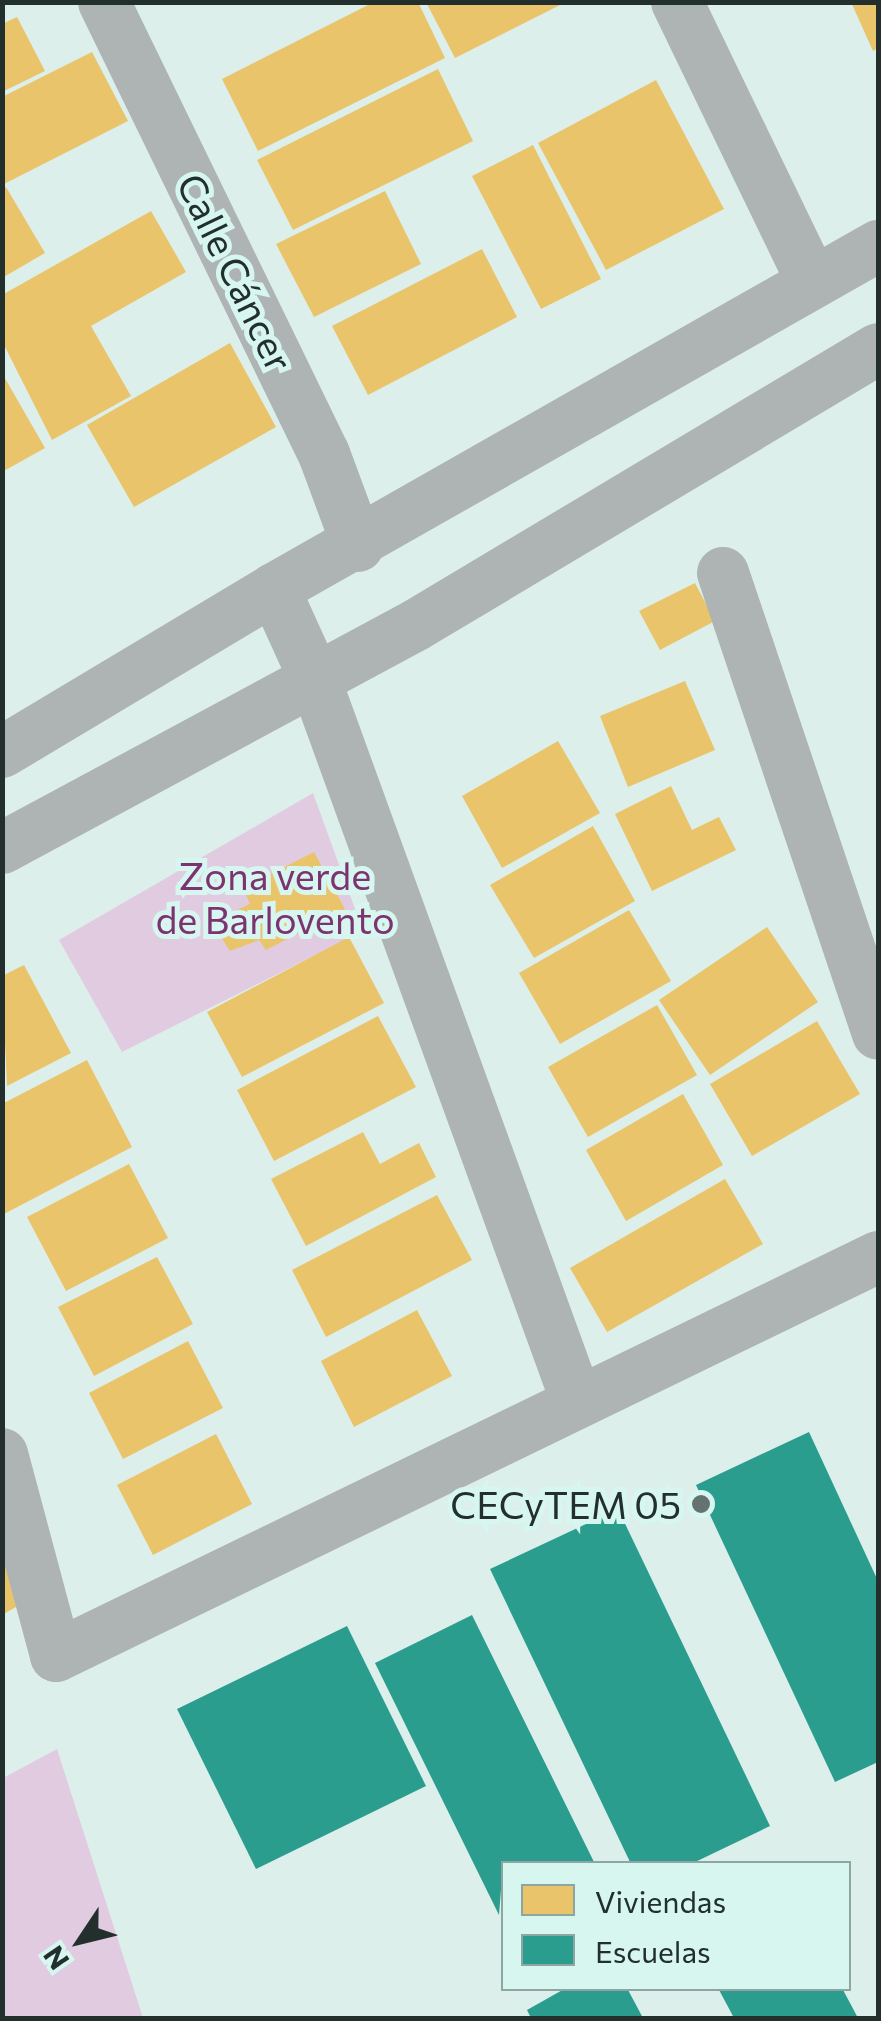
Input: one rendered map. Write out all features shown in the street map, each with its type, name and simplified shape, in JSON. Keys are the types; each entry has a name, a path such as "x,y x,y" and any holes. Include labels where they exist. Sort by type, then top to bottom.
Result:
{"street":[{"name":"Calle Cáncer","path":"104,2 324,454 358,546"},
{"path":"677,2 811,279"},
{"path":"2,752 274,589 358,546 811,279 878,246"},
{"path":"2,848 416,625 878,349"},
{"path":"723,573 878,1034"},
{"path":"274,589 314,677 576,1400"},
{"path":"2,1454 56,1656 576,1400 878,1258"}],"green space":[{"name":"Zona verde de Barlovento","path":"313,793 363,931 122,1052 59,940"},
{"path":"57,1749 143,2018 3,2018 3,1778"}],"building: Viviendas":[{"path":"374,2 418,2 445,58 258,151 222,79"},
{"path":"426,2 566,2 455,58"},
{"path":"851,2 878,2 878,48 873,51"},
{"path":"17,17 45,71 2,92 2,24"},
{"path":"92,52 128,121 2,185 2,97"},
{"path":"438,69 473,141 293,230 257,160"},
{"path":"656,80 724,209 606,270 538,143"},
{"path":"533,145 601,279 541,309 472,176"},
{"path":"6,187 45,253 2,278 2,189"},
{"path":"385,191 421,264 314,317 276,244"},
{"path":"151,211 186,272 91,326 131,396 52,440 2,341 2,295"},
{"path":"482,249 517,317 368,395 332,326"},
{"path":"230,343 276,427 134,507 87,425"},
{"path":"2,373 45,448 2,472"},
{"path":"695,583 715,621 660,650 639,611"},
{"path":"685,681 715,750 628,787 600,716"},
{"path":"558,741 600,813 502,868 462,796"},
{"path":"671,786 692,830 719,817 736,850 652,891 615,814"},
{"path":"593,826 635,901 534,958 490,885"},
{"path":"314,852 345,909 266,950 259,940 230,951 211,922 250,904 243,888"},
{"path":"629,910 671,981 560,1044 519,973"},
{"path":"767,927 818,1002 710,1075 659,1000"},
{"path":"349,937 384,1003 242,1077 207,1012"},
{"path":"24,965 71,1053 7,1086 2,976"},
{"path":"657,1005 697,1075 588,1137 548,1067"},
{"path":"378,1016 416,1087 274,1161 237,1090"},
{"path":"817,1021 860,1094 752,1156 710,1084"},
{"path":"87,1060 132,1147 2,1215 2,1104"},
{"path":"683,1094 723,1165 626,1221 586,1150"},
{"path":"363,1132 380,1164 419,1143 436,1177 306,1246 271,1179"},
{"path":"129,1164 168,1238 66,1291 27,1217"},
{"path":"725,1179 763,1244 607,1332 570,1268"},
{"path":"437,1195 472,1260 326,1337 292,1270"},
{"path":"157,1257 193,1324 94,1376 58,1307"},
{"path":"417,1310 452,1376 354,1427 321,1361"},
{"path":"188,1341 223,1408 123,1459 89,1393"},
{"path":"216,1434 252,1504 153,1555 117,1485"},
{"path":"2,1557 28,1600 2,1615"}],"building: Escuelas":[{"path":"809,1432 878,1581 878,1762 835,1782 696,1485"},
{"path":"618,1509 770,1826 697,1861 630,1861 490,1569"},
{"path":"472,1615 594,1861 501,1861 499,1915 375,1663"},
{"path":"347,1626 426,1786 256,1869 177,1709"},
{"path":"561,1991 629,1991 643,2018 531,2018 527,2010"},
{"path":"720,1991 844,1991 858,2018 734,2018"}],"place":[{"name":"CECyTEM 05","path":"701,1504"}]}
